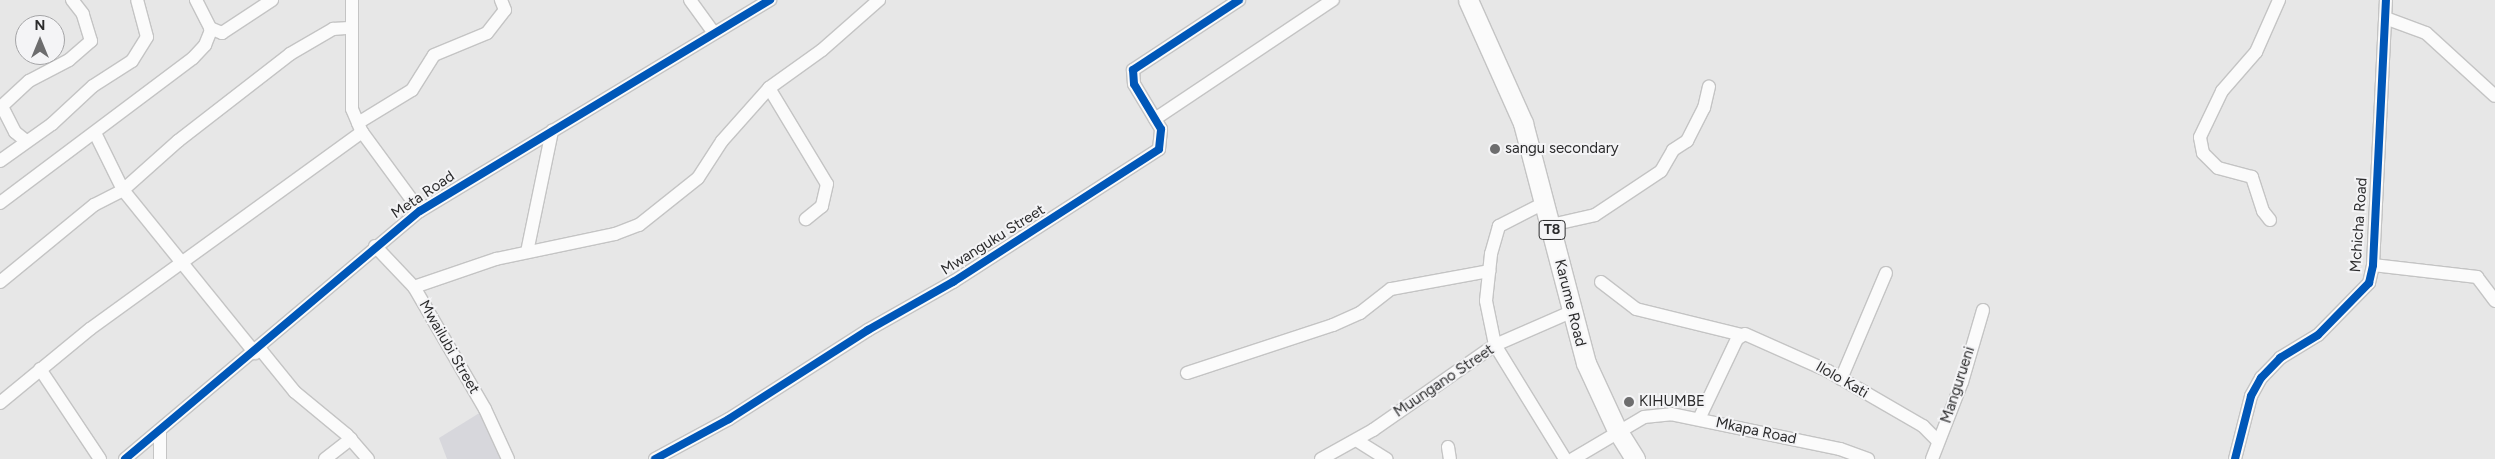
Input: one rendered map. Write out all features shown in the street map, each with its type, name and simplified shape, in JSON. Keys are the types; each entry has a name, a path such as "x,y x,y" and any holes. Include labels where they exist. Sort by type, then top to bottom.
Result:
{"highway":[{"name":"Karume Road","path":"1468,0 1523,123 1546,202 1571,312 1586,363 1617,430 1636,459"}],"street":[{"path":"26,141 15,132 1,106 28,81 69,60 91,41 83,14 72,0"},
{"path":"0,161 52,124 93,86 132,61 145,46 145,21 137,0"},
{"path":"196,0 212,30"},
{"path":"212,30 229,32 272,0"},
{"path":"352,0 349,28 350,98 360,128 420,211"},
{"path":"0,403 40,368 184,264 214,236 412,90 434,55 487,33 505,10 501,0"},
{"path":"690,0 714,33"},
{"name":"Meta Road","path":"125,459 257,351 375,246 420,211 770,0"},
{"path":"414,288 496,258 615,234 654,215 698,178 722,141 769,88 822,50 879,0"},
{"name":"Mwanguku Street","path":"655,459 729,419 868,330 953,282 1158,149 1162,129 1134,84 1135,67 1239,0"},
{"path":"1156,119 1333,0"},
{"path":"2270,220 2263,211 2252,177 2218,168 2203,153 2200,137 2222,91 2256,52 2279,0"},
{"name":"Mchicha Road","path":"2235,459 2251,396 2261,378 2280,358 2318,335 2368,283 2373,264 2388,19 2386,0"},
{"path":"2388,19 2426,33 2495,96"},
{"path":"0,282 94,206 123,190 178,141 290,54 333,29 349,28"},
{"path":"0,203 193,58 205,45 212,30"},
{"path":"1551,225 1595,215 1661,172 1673,150 1687,141 1704,108 1709,87"},
{"path":"769,88 827,184 822,206 806,219"},
{"path":"527,252 552,131"},
{"path":"95,133 123,190 184,264 257,351 295,392 351,439 368,459"},
{"path":"1546,202 1499,226 1489,272 1486,301 1495,345 1564,459"},
{"name":"Mwailubi Street","path":"375,246 414,288 485,409 508,459"},
{"path":"2373,264 2478,276 2495,301"},
{"path":"1188,374 1333,324 1360,312 1391,289 1489,272"},
{"path":"1841,378 1886,273"},
{"name":"Ilolo Kati","path":"1601,282 1636,309 1741,335 1796,354 1923,426 1937,440"},
{"name":"Mangurueni","path":"1932,459 1937,440 1950,415 1983,310"},
{"name":"Muungano Street","path":"1321,459 1356,440 1495,345 1571,312"},
{"path":"1699,419 1741,335"},
{"path":"40,368 100,459"},
{"name":"Mkapa Road","path":"1574,459 1617,430 1644,416 1671,414 1699,419 1838,454 1868,459"},
{"path":"160,431 160,459"},
{"path":"325,459 351,439"},
{"path":"1356,440 1387,459"}],"shaded area":[{"path":"481,412 503,459 447,459 439,438"}],"cycle path":[{"path":"125,459 420,211 770,0"},
{"path":"655,459 729,419 868,330 953,282 1159,149 1161,129 1134,84 1133,70 1239,0"},
{"path":"2235,459 2251,396 2261,378 2280,358 2318,335 2369,283 2373,265 2386,0"}],"place":[{"name":"sangu secondary","path":"1495,149"},
{"name":"KIHUMBE","path":"1629,402"}]}
